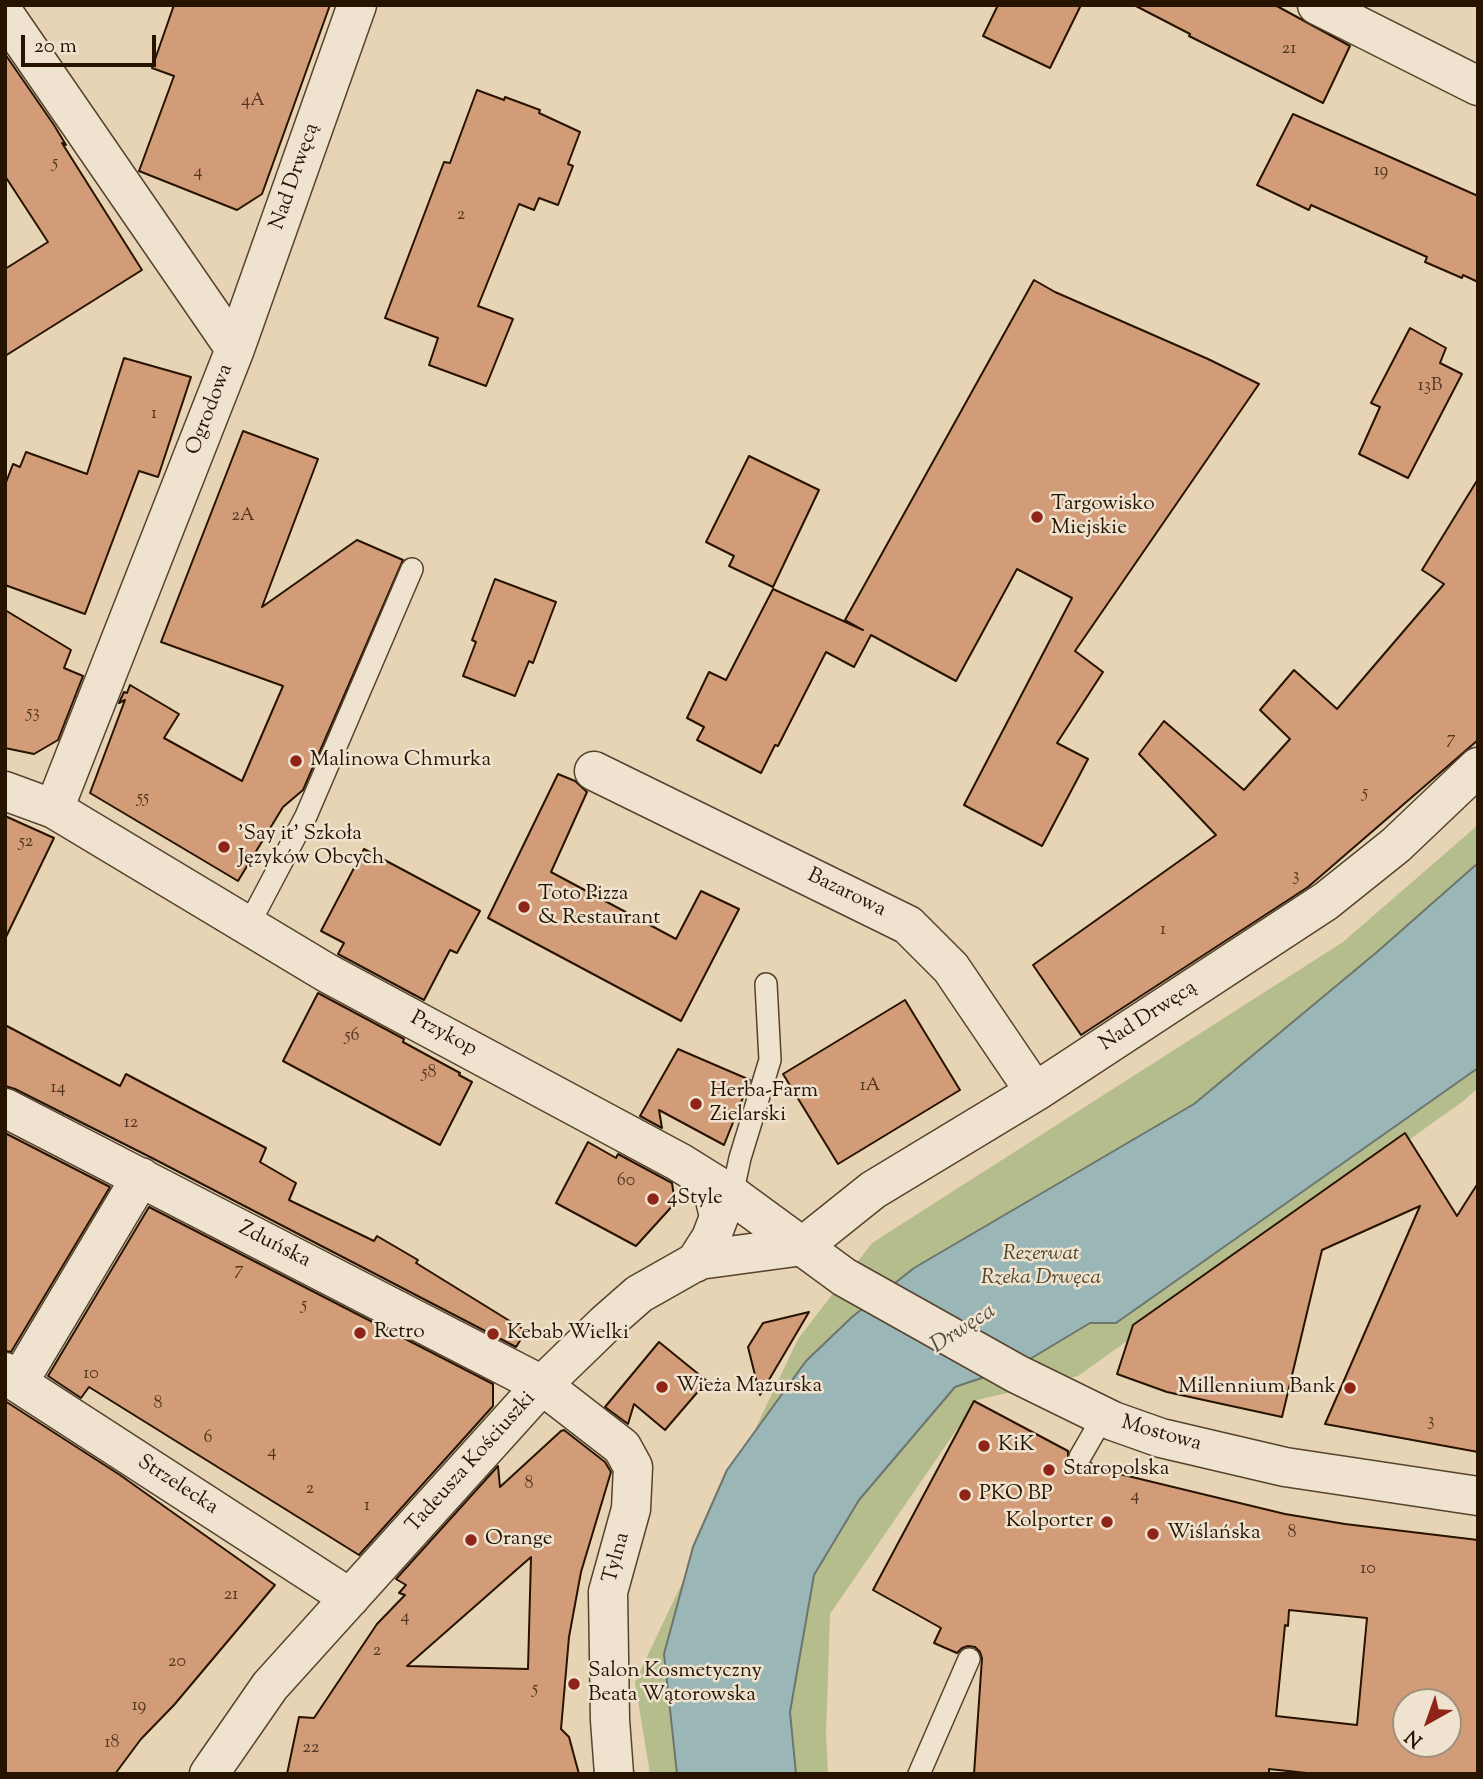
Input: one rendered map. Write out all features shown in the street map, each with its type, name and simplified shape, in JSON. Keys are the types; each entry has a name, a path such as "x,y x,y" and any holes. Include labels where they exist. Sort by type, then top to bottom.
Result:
{"street":[{"name":"Nad Drwęcą","path":"235,349 357,5"},
{"path":"1317,5 1478,86"},
{"name":"Ogrodowa","path":"5,15 235,349 54,809"},
{"name":"Nad Drwęcą","path":"803,1246 873,1190 1035,1092 1326,901 1396,845 1478,767"},
{"name":"Bazarowa","path":"594,771 908,925 951,968 1035,1092"},
{"name":"Przykop","path":"5,791 54,809 327,973 679,1162 722,1189 844,1276 873,1292"},
{"name":"Zduńska","path":"5,1108 542,1385"},
{"path":"11,1377 141,1177"},
{"path":"695,1263 711,1237 719,1217 722,1189"},
{"name":"Tadeusza Kościuszki","path":"270,1686 542,1385 639,1294 699,1260 803,1246"},
{"name":"Mostowa","path":"873,1292 1017,1374 1103,1416 1161,1438 1285,1467 1478,1496"},
{"name":"Strzelecka","path":"11,1377 350,1598"},
{"name":"Tylna","path":"542,1385 622,1447 633,1467 631,1509 608,1592 610,1720 614,1774"},
{"path":"209,1774 270,1686"},
{"path":"229,1774 270,1686"}],"lane":[{"path":"248,926 306,816 412,569"},
{"path":"722,1189 740,1158 770,1060 766,984"},
{"path":"1080,1457 1103,1416"},
{"path":"919,1774 969,1659"}],"green space":[{"name":"Rezerwat Rzeka Drwęca","path":"1478,825 1478,1088 1078,1376 977,1400 830,1614 826,1733 828,1774 650,1774 635,1682 798,1339 872,1243 1343,942"}],"water":[{"name":"Rezerwat Rzeka Drwęca","path":"1478,863 1478,1068 1116,1323 1090,1323 1020,1365 955,1387 859,1500 814,1575 790,1712 796,1774 677,1774 664,1654 693,1547 727,1470 806,1361 852,1317 914,1268 1194,1104 1377,952"}],"building":[{"path":"174,5 330,5 262,194 237,210 139,171 174,76 152,68"},
{"path":"998,5 1081,5 1050,68 983,36"},
{"path":"1134,5 1275,5 1350,46 1323,103 1189,36 1190,34"},
{"path":"5,54 54,125 66,145 62,143 142,270 5,356 5,269 48,242 5,176"},
{"path":"477,90 540,110 539,113 580,132 568,164 573,166 558,205 539,198 534,210 519,204 478,306 513,319 486,386 429,365 438,338 385,318 444,162 450,163"},
{"path":"1293,114 1478,196 1478,282 1425,262 1427,257 1311,205 1309,210 1257,185"},
{"name":"Targowisko Miejskie","path":"1034,280 1259,384 1075,651 1103,672 1057,743 1088,759 1042,846 964,805 1072,598 1017,569 956,681 871,635 854,667 826,652 778,746 775,745 761,773 697,740 704,727 687,718 709,672 726,680 773,589 863,630 845,620"},
{"path":"1410,328 1446,348 1440,363 1462,374 1408,478 1359,454 1380,407 1371,403"},
{"path":"124,358 191,377 158,477 139,471 85,614 5,585 5,485 13,464 20,467 26,452 87,474"},
{"path":"243,431 318,459 262,607 357,540 403,560 303,790 283,807 238,881 90,793 125,700 119,703 130,685 179,714 164,738 242,781 283,686 161,642"},
{"path":"749,456 819,490 773,587 729,566 734,556 706,542"},
{"path":"1478,479 1478,740 1308,887 1081,1035 1033,965 1216,835 1139,754 1164,721 1244,790 1290,739 1260,710 1294,670 1337,709 1444,584 1422,570"},
{"path":"495,579 556,602 533,663 529,661 515,696 463,676 476,642 472,640"},
{"path":"5,610 71,650 64,668 83,676 58,740 34,754 5,748"},
{"path":"558,774 575,781 587,792 551,872 676,939 701,891 739,909 681,1021 488,918"},
{"path":"5,816 54,838 5,939"},
{"path":"364,849 480,911 457,953 450,950 424,1000 338,954 344,943 321,931"},
{"path":"318,993 404,1039 403,1042 472,1082 440,1145 283,1061"},
{"path":"905,1000 960,1090 838,1164 783,1074"},
{"path":"5,1025 120,1086 126,1074 266,1148 260,1162 296,1183 289,1200 374,1241 377,1236 526,1331 516,1347 152,1158 5,1086"},
{"path":"678,1049 750,1080 724,1145 659,1110 662,1128 640,1116"},
{"path":"5,1133 110,1187 11,1352 5,1351"},
{"path":"1405,1133 1457,1216 1478,1183 1478,1452 1325,1424 1420,1206 1322,1250 1282,1417 1167,1392 1117,1374 1133,1325"},
{"path":"588,1142 616,1158 618,1154 672,1183 675,1203 636,1246 556,1203"},
{"path":"149,1207 493,1384 493,1406 359,1555 89,1387 81,1398 48,1376"},
{"path":"809,1312 760,1395 748,1347 763,1323"},
{"name":"Wieża Mazurska","path":"659,1342 707,1381 665,1430 634,1404 628,1424 605,1407"},
{"path":"5,1401 120,1475 275,1585 174,1705 141,1739 115,1774 5,1774"},
{"path":"974,1401 1068,1451 1068,1463 1074,1469 1086,1469 1091,1463 1103,1470 1285,1514 1478,1540 1478,1774 1316,1774 1269,1769 1269,1774 974,1774 982,1658 975,1647 962,1648 957,1653 934,1643 941,1628 873,1590","holes":["1289,1610 1367,1618 1357,1725 1276,1716 1285,1625 1288,1626"]},
{"path":"564,1430 605,1462 611,1472 581,1572 569,1637 561,1729 569,1737 579,1774 287,1774 299,1717 314,1718 377,1624 405,1595 399,1593 406,1585 396,1579 498,1466 500,1487","holes":["531,1557 528,1669 407,1666"]}],"place":[{"name":"Targowisko Miejskie","path":"1037,517"},
{"name":"Malinowa Chmurka","path":"296,761"},
{"name":"'Say it' Szkoła Języków Obcych","path":"224,847"},
{"name":"Toto Pizza & Restaurant","path":"524,907"},
{"name":"Herba-Farm Zielarski","path":"696,1104"},
{"name":"4Style","path":"653,1199"},
{"name":"Retro","path":"360,1333"},
{"name":"Kebab Wielki","path":"493,1334"},
{"name":"Wieża Mazurska","path":"662,1387"},
{"name":"Millennium Bank","path":"1350,1388"},
{"name":"KiK","path":"984,1446"},
{"name":"Staropolska","path":"1049,1470"},
{"name":"PKO BP","path":"965,1495"},
{"name":"Kolporter","path":"1107,1522"},
{"name":"Wiślańska","path":"1153,1534"},
{"name":"Orange","path":"471,1540"},
{"name":"Salon Kosmetyczny Beata Wątorowska","path":"574,1684"}],"water label":[{"name":"Drwęca","path":"964,1330"}]}
